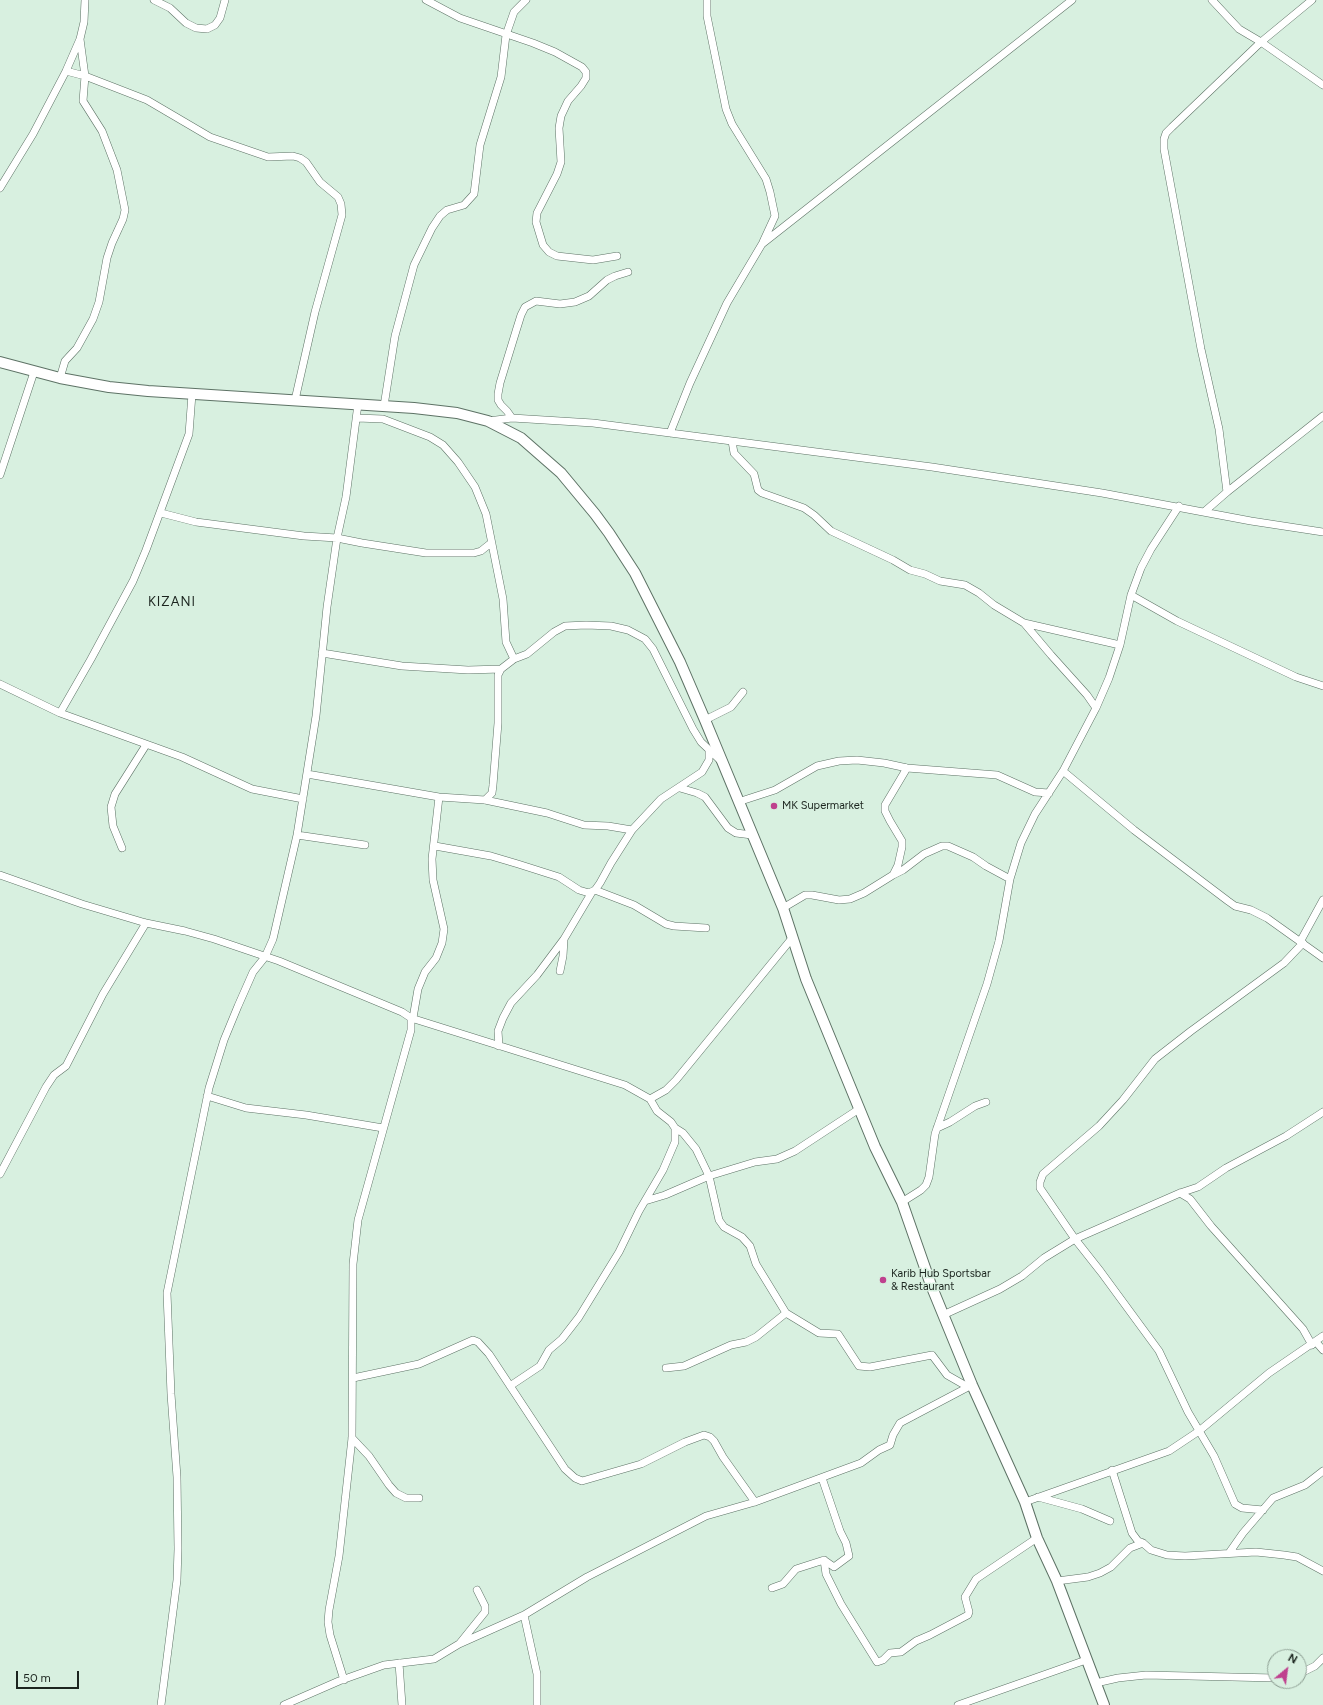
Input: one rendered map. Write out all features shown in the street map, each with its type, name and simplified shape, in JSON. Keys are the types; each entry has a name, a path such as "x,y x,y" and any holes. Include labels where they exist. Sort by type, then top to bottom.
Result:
{"main road":[{"path":"0,362 60,378 109,387 192,394 358,404 457,413 488,421 521,438 561,473 610,533 635,574 680,662 783,908 806,979 875,1147 902,1202 931,1285 970,1386 1025,1502 1037,1538 1057,1581 1104,1705"}],"street":[{"path":"0,188 33,134 66,71 80,39 84,22 85,0"},
{"path":"154,0 170,8 186,23 196,28 207,29 215,25 220,18 225,0"},
{"path":"426,0 460,18 555,52 582,67 586,72 586,78 568,101 561,116 561,162 557,174 537,213 536,222 543,245 549,252 566,257 593,260 617,256"},
{"path":"384,406 395,336 420,251 440,216 447,210 464,205 474,194 480,145 501,76 506,35 514,12 526,0"},
{"path":"670,433 690,383 728,303 762,244 775,216 766,179 732,124 726,109 707,16 707,0"},
{"path":"762,244 1072,0"},
{"path":"1212,0 1239,29 1261,42 1323,85"},
{"path":"1226,492 1219,429 1202,349 1164,149 1164,139 1166,133 1172,127 1261,42 1312,0"},
{"path":"60,378 65,361 77,348 93,319 99,302 107,258 123,219 125,210 117,170 102,131 83,101 85,76 80,39"},
{"path":"66,71 85,76 147,100 210,137 268,157 293,156 300,158 312,169 320,182 338,197 341,204 342,215 315,312 295,400"},
{"path":"512,418 498,400 498,394 517,326 525,307 536,301 560,304 575,302 589,296 607,280 628,272"},
{"path":"0,475 34,372"},
{"path":"60,713 133,581 161,513 189,434 192,394"},
{"path":"161,1705 178,1580 177,1470 171,1394 167,1293 207,1096 224,1040 238,1006 253,972 265,957 273,939 297,834 316,716 327,607 337,538 346,497 358,404"},
{"path":"1204,512 1226,492 1308,426 1323,416"},
{"path":"357,418 383,419 430,436 443,445 458,462 475,487 486,514 503,599 506,642 514,659"},
{"path":"488,421 512,418 594,423 932,467 1102,492 1251,521 1323,532"},
{"path":"732,441 734,453 754,474 756,487 762,493 799,505 814,515 831,531 893,560 910,570 940,580 965,585 1024,623 1050,655 1087,695 1096,708"},
{"path":"902,1202 914,1195 926,1185 929,1177 932,1148 937,1128 993,963 999,941 1010,879 1020,843 1035,814 1063,771 1096,708 1109,678 1120,645 1132,595 1141,568 1151,548 1179,506"},
{"path":"161,513 196,522 304,536 337,538 432,553 474,553 481,551 491,543"},
{"path":"1132,595 1177,621 1296,677 1323,686"},
{"path":"1024,623 1120,645"},
{"path":"498,803 492,793 498,723 498,675 501,669 514,659 527,654 554,632 565,626 611,626 628,630 645,639 653,649 701,742 721,761"},
{"path":"322,653 402,666 468,670 501,669"},
{"path":"0,684 60,713 182,757 252,789 303,799"},
{"path":"705,720 731,707 743,692"},
{"path":"122,848 113,826 111,807 115,794 146,745"},
{"path":"499,1046 498,1031 502,1018 511,1003 537,974 564,940 632,830 662,799 702,772 709,760 709,750"},
{"path":"738,802 775,790 817,766 839,761 857,760 884,763 907,768 997,776 1035,792 1049,793"},
{"path":"893,874 898,865 902,841 885,812 885,805 907,768"},
{"path":"1063,771 1134,830 1228,901 1235,906 1259,913 1323,958"},
{"path":"307,774 439,797 485,800 547,813 584,825 608,826 632,830"},
{"path":"680,788 705,797 728,828 736,833 752,835"},
{"path":"485,800 492,793"},
{"path":"344,1680 330,1635 328,1622 339,1556 352,1438 353,1264 357,1228 365,1191 411,1030 418,989 425,972 436,958 442,943 444,929 433,880 432,859 435,846 439,797"},
{"path":"297,834 365,845"},
{"path":"435,846 491,856 559,877 579,890 589,894 594,891 634,905 666,924 706,928"},
{"path":"783,908 805,895 839,900 850,899 864,893 893,874 903,870 924,854 942,846 948,846 968,854 1010,879"},
{"path":"0,874 82,904 146,923 192,933 265,957 402,1012 412,1018 625,1085 650,1099 658,1111 671,1122 675,1128 683,1133 696,1149 709,1176 719,1220 724,1227 742,1237 750,1246 756,1264 786,1314 819,1333 838,1334 859,1366 870,1367 932,1355 947,1374 958,1383 970,1386"},
{"path":"1263,1510 1242,1508 1235,1504 1214,1456 1188,1412 1159,1351 1101,1272 1075,1240 1040,1188 1040,1182 1043,1174 1099,1126 1123,1100 1155,1059 1284,963 1301,943 1323,900"},
{"path":"0,1174 46,1087 54,1075 66,1066 103,994 146,923"},
{"path":"650,1099 666,1090 676,1080 793,937"},
{"path":"560,971 564,940"},
{"path":"207,1096 246,1108 306,1115 383,1128"},
{"path":"937,1128 986,1102"},
{"path":"645,1201 665,1195 709,1176 755,1162 777,1159 795,1151 859,1108"},
{"path":"943,1315 980,1300 1006,1286 1022,1276 1044,1258 1075,1240 1180,1193 1198,1187 1226,1168 1286,1136 1323,1112"},
{"path":"510,1386 540,1366 549,1350 562,1338 579,1317 619,1252 645,1201 663,1170 675,1142 675,1128"},
{"path":"1180,1193 1190,1199 1211,1226 1303,1328 1314,1343 1323,1350"},
{"path":"666,1368 684,1366 731,1345 746,1342 786,1314"},
{"path":"1025,1502 1169,1451 1199,1431 1269,1373 1323,1336"},
{"path":"353,1378 418,1364 472,1340 478,1342 488,1354 565,1469 575,1478 582,1481 641,1464 685,1442 704,1435 710,1437 714,1441 723,1457 755,1502"},
{"path":"284,1705 384,1665 434,1659 459,1644 524,1615 587,1577 706,1516 755,1502 861,1463 879,1450 890,1445 893,1435 900,1423 970,1386"},
{"path":"352,1438 369,1456 396,1493 406,1498 420,1498"},
{"path":"1112,1470 1132,1533 1138,1541 1144,1543 1151,1550 1167,1555 1185,1556 1256,1552 1284,1555 1296,1557 1323,1571"},
{"path":"1229,1553 1243,1533 1273,1498 1305,1485 1323,1471"},
{"path":"822,1478 838,1526 846,1543 849,1556 834,1567 824,1560"},
{"path":"1038,1497 1082,1509 1110,1522"},
{"path":"824,1560 826,1574 841,1604 874,1660 877,1662 883,1660 890,1653 901,1652 916,1641 968,1615 969,1612 965,1597 976,1579 1037,1538"},
{"path":"1057,1581 1100,1573 1111,1567 1130,1548 1144,1543"},
{"path":"772,1588 783,1584 796,1569 824,1560"},
{"path":"459,1644 485,1612 485,1606 477,1590"},
{"path":"524,1615 537,1674 537,1705"},
{"path":"1307,1670 1315,1666 1323,1658"},
{"path":"958,1705 1086,1660"},
{"path":"399,1663 402,1705"},
{"path":"1096,1683 1118,1678 1146,1675 1267,1678"}],"place":[{"name":"MK Supermarket","path":"774,806"},
{"name":"Karib Hub Sportsbar & Restaurant","path":"883,1280"}],"district":[{"name":"KIZANI","path":"172,602"}]}
